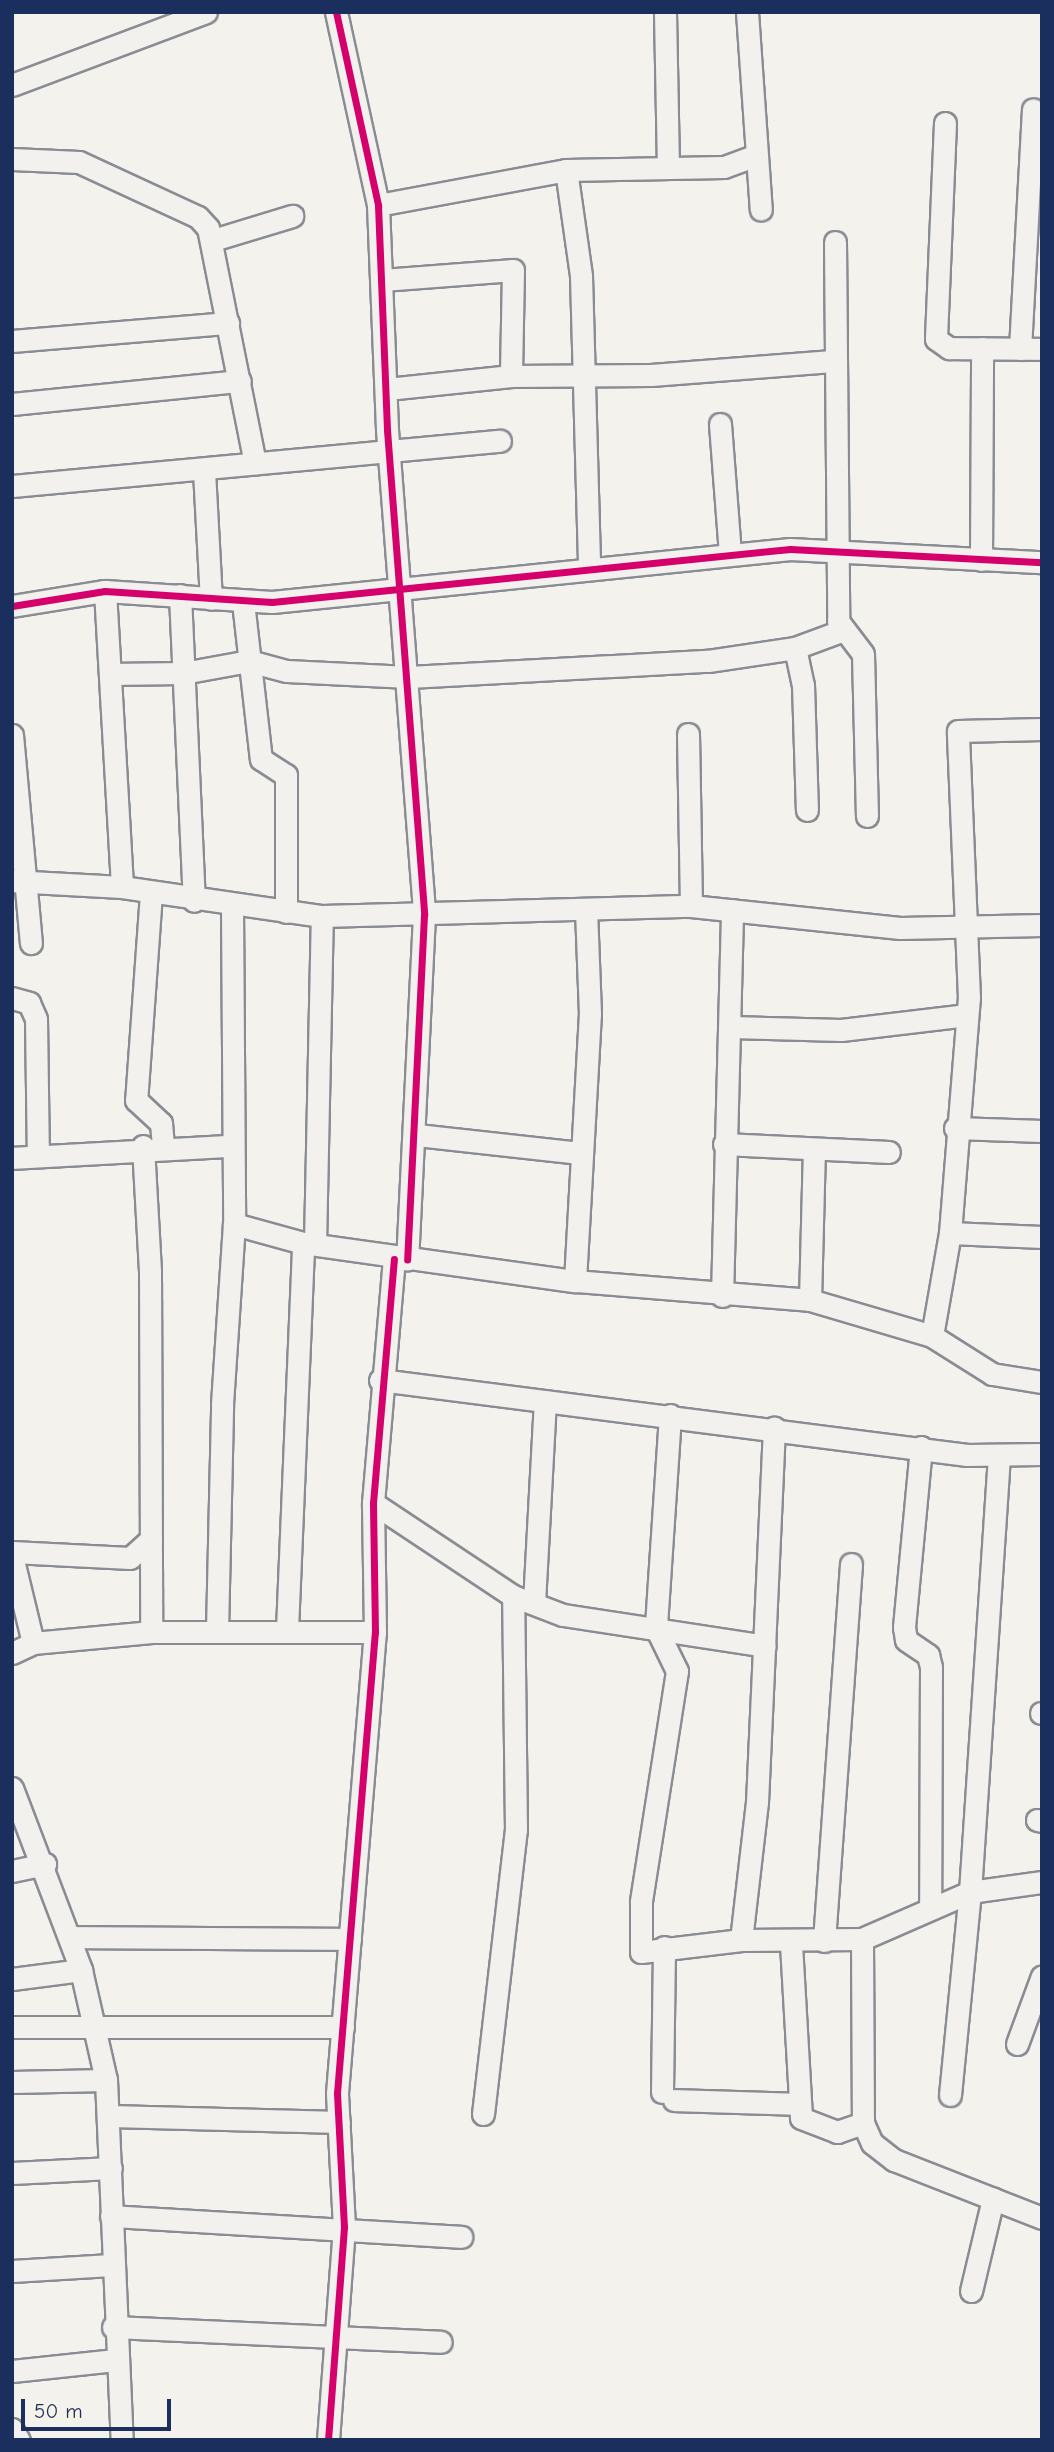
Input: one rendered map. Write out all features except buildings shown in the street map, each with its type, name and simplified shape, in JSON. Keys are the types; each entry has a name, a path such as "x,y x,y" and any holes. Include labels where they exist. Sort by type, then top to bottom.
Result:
{"street":[{"path":"328,2440 339,2334 344,2227 339,2122 343,2027 375,1632 373,1503 380,1380 401,1259 417,1135 424,915 403,591 390,450 378,205 336,12"},
{"path":"665,12 668,166"},
{"path":"747,12 755,156 761,209"},
{"path":"12,85 193,14"},
{"path":"1020,349 1033,109"},
{"path":"945,123 936,339 949,348 1042,349"},
{"path":"378,205 566,170 724,167 755,156"},
{"path":"12,159 79,162 198,216 213,240 254,463"},
{"path":"566,170 581,276 589,568"},
{"path":"213,240 292,216"},
{"path":"835,242 836,549 841,631 863,654 867,816"},
{"path":"383,280 513,270 511,376"},
{"path":"12,341 228,323"},
{"path":"981,560 982,348"},
{"path":"387,388 511,376 584,377 835,361"},
{"path":"12,404 240,381"},
{"path":"720,424 730,553"},
{"path":"12,486 204,471 254,463 500,441"},
{"path":"204,471 211,599"},
{"path":"12,606 106,591 243,602 403,591 730,553 836,549 1042,562"},
{"path":"106,591 122,887"},
{"path":"180,595 194,901"},
{"path":"243,602 261,759 286,775 286,912"},
{"path":"110,674 183,673 248,661 287,671 409,677 708,661 795,648 841,631"},
{"path":"795,648 803,685 807,810"},
{"path":"932,1336 950,1233 955,1128 967,1015 958,731 1042,729"},
{"path":"688,734 691,906"},
{"path":"12,735 20,882 31,943"},
{"path":"20,882 122,887 194,901 322,916 691,906 900,928 1042,925"},
{"path":"151,893 136,1100 161,1123 153,1146 150,1272 151,1632"},
{"path":"217,1631 234,1224 230,1146 232,906"},
{"path":"575,1281 580,1153 590,1014 586,909"},
{"path":"722,1296 732,910"},
{"path":"287,1630 309,1243 322,916"},
{"path":"12,998 29,1003 36,1019 38,1156"},
{"path":"731,1027 841,1030 967,1015"},
{"path":"955,1128 1042,1130"},
{"path":"417,1135 580,1153"},
{"path":"724,1144 814,1151 889,1152"},
{"path":"12,1158 153,1146 230,1146"},
{"path":"810,1300 814,1151"},
{"path":"234,1224 309,1243 401,1259 722,1296 810,1300 932,1336 992,1374 1042,1382"},
{"path":"950,1233 1042,1237"},
{"path":"380,1380 774,1427 999,1458 1042,1454"},
{"path":"534,1603 545,1401"},
{"path":"670,1415 656,1628 677,1671 641,1902 640,1952 664,1947 741,1940 791,1944 862,1939 970,1892 1039,1887"},
{"path":"741,1940 757,1802 774,1427"},
{"path":"921,1447 904,1627 906,1640 928,1655 930,1667 930,1909"},
{"path":"950,2095 970,1892 999,1458"},
{"path":"373,1503 513,1596 563,1615 765,1646"},
{"path":"33,1643 12,1554 130,1558 151,1539"},
{"path":"824,1941 851,1564"},
{"path":"483,2114 516,1830 513,1596"},
{"path":"12,1653 33,1643 151,1632 375,1632"},
{"path":"12,1788 45,1864 81,1970 95,2023 111,2116 113,2327 122,2440 144,2440"},
{"path":"12,1871 45,1864"},
{"path":"70,1937 351,1939"},
{"path":"862,1939 863,2123 872,2143 894,2160 1042,2218"},
{"path":"791,1944 801,2118 837,2132 863,2123"},
{"path":"664,1947 668,2096 800,2104"},
{"path":"12,1979 81,1970"},
{"path":"1017,2044 1042,1976"},
{"path":"12,2027 95,2023 343,2027"},
{"path":"12,2082 106,2080"},
{"path":"111,2116 339,2122"},
{"path":"12,2173 111,2168"},
{"path":"971,2291 993,2199"},
{"path":"111,2216 344,2227 461,2237"},
{"path":"12,2271 111,2265"},
{"path":"113,2327 339,2334 441,2342"},
{"path":"12,2371 115,2360"},
{"path":"12,2429 19,2440"}],"cycle path":[{"path":"336,12 378,205 387,430 424,915 407,1260"},
{"path":"12,606 105,591 272,602 790,549 1042,562"},
{"path":"328,2440 344,2227 337,2093 375,1632 373,1503 394,1259"}]}
